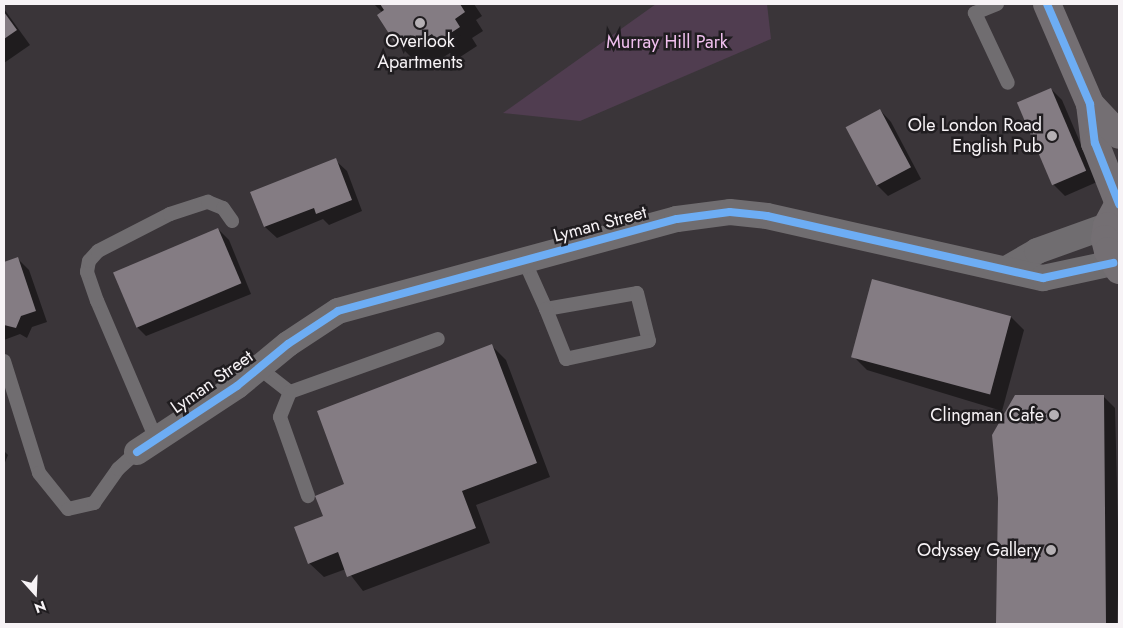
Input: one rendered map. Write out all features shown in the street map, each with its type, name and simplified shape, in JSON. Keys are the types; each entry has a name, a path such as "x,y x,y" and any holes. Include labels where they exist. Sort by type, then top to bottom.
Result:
{"street":[{"path":"1047,4 1090,104 1095,143 1115,211 1108,251 1116,267"},
{"path":"1090,104 1119,135"},
{"path":"1008,268 1115,211"},
{"name":"Lyman Street","path":"146,445 237,386 314,325 338,311 677,218 730,212 802,223 972,264 1008,268 1043,278 1116,267"}],"lane":[{"path":"997,4 975,14 1008,83"},
{"path":"4,361 39,473 68,509 94,503 118,469 146,445 87,272 89,261 98,251 170,214 208,202 223,208 232,221"},
{"path":"524,260 566,359 649,342 637,293 546,309"},
{"path":"308,496 280,417 290,392 438,339"},
{"path":"259,368 290,392"}],"green space":[{"name":"Murray Hill Park","path":"656,4 767,4 771,39 580,121 503,113"}],"building":[{"name":"Overlook Apartments","path":"380,4 460,4 465,12 455,19 460,27 437,42 432,34 409,48 403,38 395,43 377,15 384,10"},
{"path":"4,12 17,30 4,39"},
{"name":"Ole London Road English Pub","path":"1051,88 1086,171 1052,185 1017,102"},
{"path":"880,109 911,167 877,186 846,127"},
{"path":"336,158 352,200 316,214 314,208 264,227 250,192"},
{"path":"218,228 241,283 137,328 113,273"},
{"path":"18,257 36,311 21,316 16,328 4,325 4,262"},
{"path":"872,279 1011,316 990,395 851,357"},
{"path":"492,344 537,463 462,491 476,528 347,577 338,552 308,564 294,527 323,516 315,496 344,484 317,411"},
{"path":"1015,395 1104,395 1106,624 996,624 998,498 992,435"}],"cycle path":[{"path":"1047,4 1090,104 1095,143 1119,204"},
{"path":"137,452 237,386 288,344 338,311 677,219 730,212 767,216 1043,278 1113,263"}],"place":[{"name":"Overlook Apartments","path":"420,23"},
{"name":"Ole London Road English Pub","path":"1052,136"},
{"name":"Clingman Cafe","path":"1054,415"},
{"name":"Odyssey Gallery","path":"1051,550"}]}
